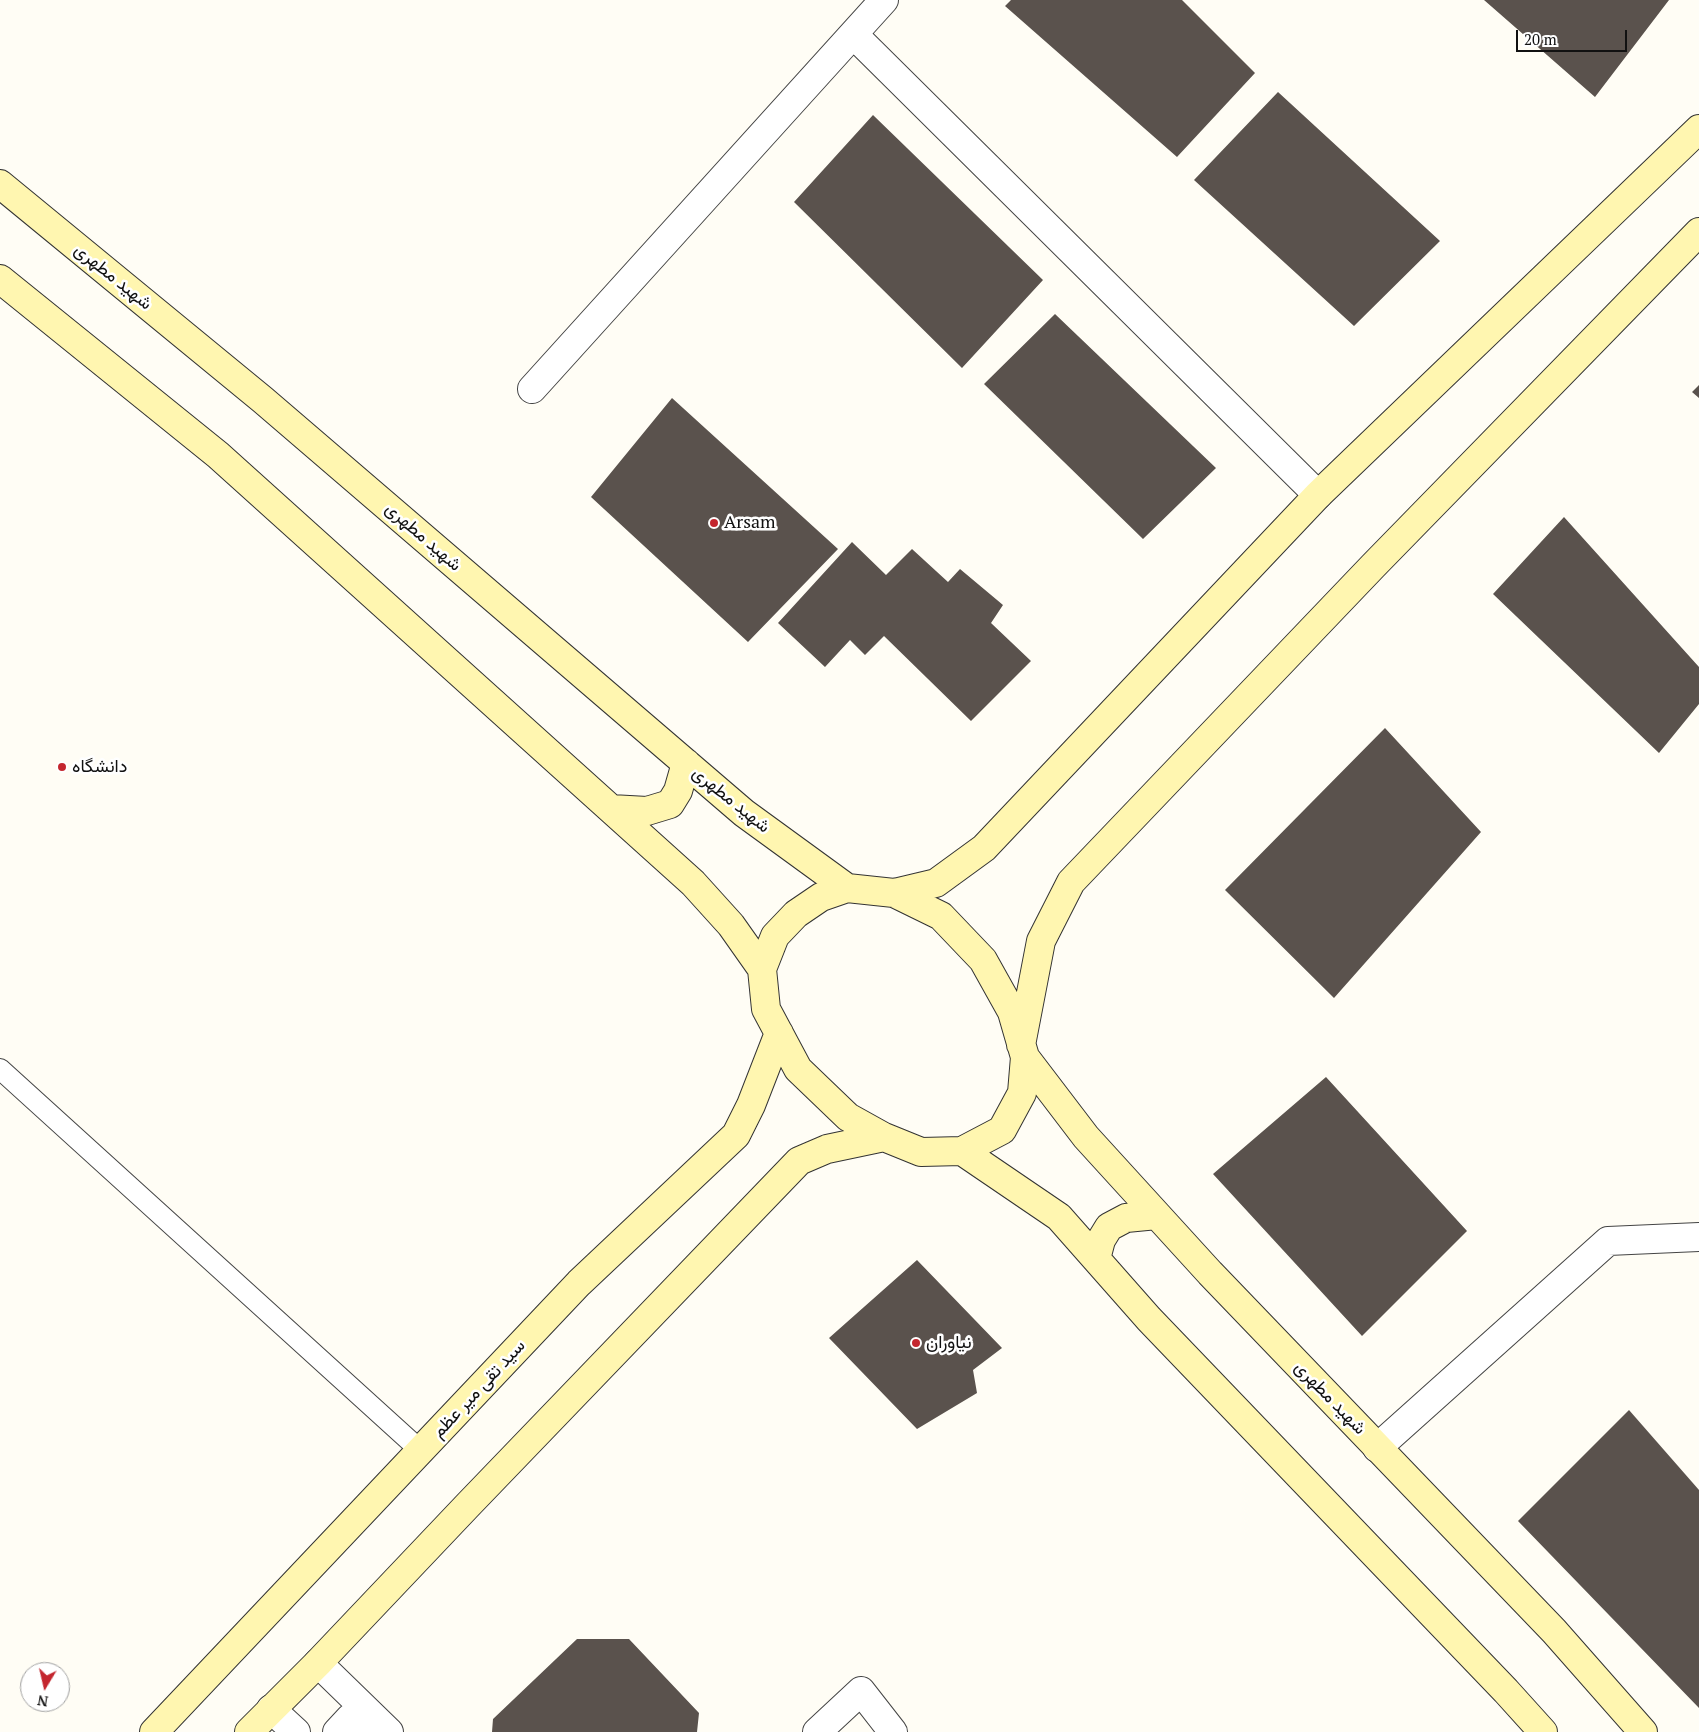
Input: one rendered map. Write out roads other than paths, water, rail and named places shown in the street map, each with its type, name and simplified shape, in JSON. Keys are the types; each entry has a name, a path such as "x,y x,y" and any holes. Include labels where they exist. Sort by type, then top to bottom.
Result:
{"main road":[{"path":"1699,129 1318,495 984,848 936,883 894,893 847,888 821,897 796,914 775,936 762,969 766,1009 798,1069 848,1117 884,1137 921,1152 962,1151 1002,1130 1022,1093 1023,1051 1042,942 1071,882 1373,566 1699,232"},
{"name":"شهید مطهری","path":"0,184 263,400 744,813 847,888"},
{"path":"0,279 218,454 693,883 731,925 762,969"},
{"path":"611,809 647,811 670,804 678,791 686,763"},
{"path":"894,893 941,916 983,960 1012,1012 1023,1051"},
{"name":"سید تقی میر عظم","path":"154,1732 579,1283 736,1135 751,1105 779,1033"},
{"name":"شهید مطهری","path":"1023,1051 1086,1137 1157,1215 1377,1448 1554,1631 1643,1732"},
{"path":"249,1732 318,1663 799,1161 827,1149 884,1137"},
{"path":"962,1151 1059,1217 1149,1319 1499,1684 1542,1732"},
{"path":"1096,1259 1101,1240 1109,1227 1126,1218 1157,1215"}],"street":[{"path":"532,389 884,0"},
{"path":"854,35 1318,495"},
{"path":"1377,1448 1608,1240 1699,1237"},
{"path":"318,1663 383,1726"},
{"path":"817,1732 861,1690 893,1732"},
{"path":"271,1709 296,1732"},
{"path":"337,1732 350,1718 383,1726"}],"lane":[{"path":"0,1069 421,1451"}],"place":[{"name":"Arsam","path":"714,523"},
{"name":"دانشگاه","path":"62,767"},
{"name":"نیاوران","path":"916,1343"}]}
